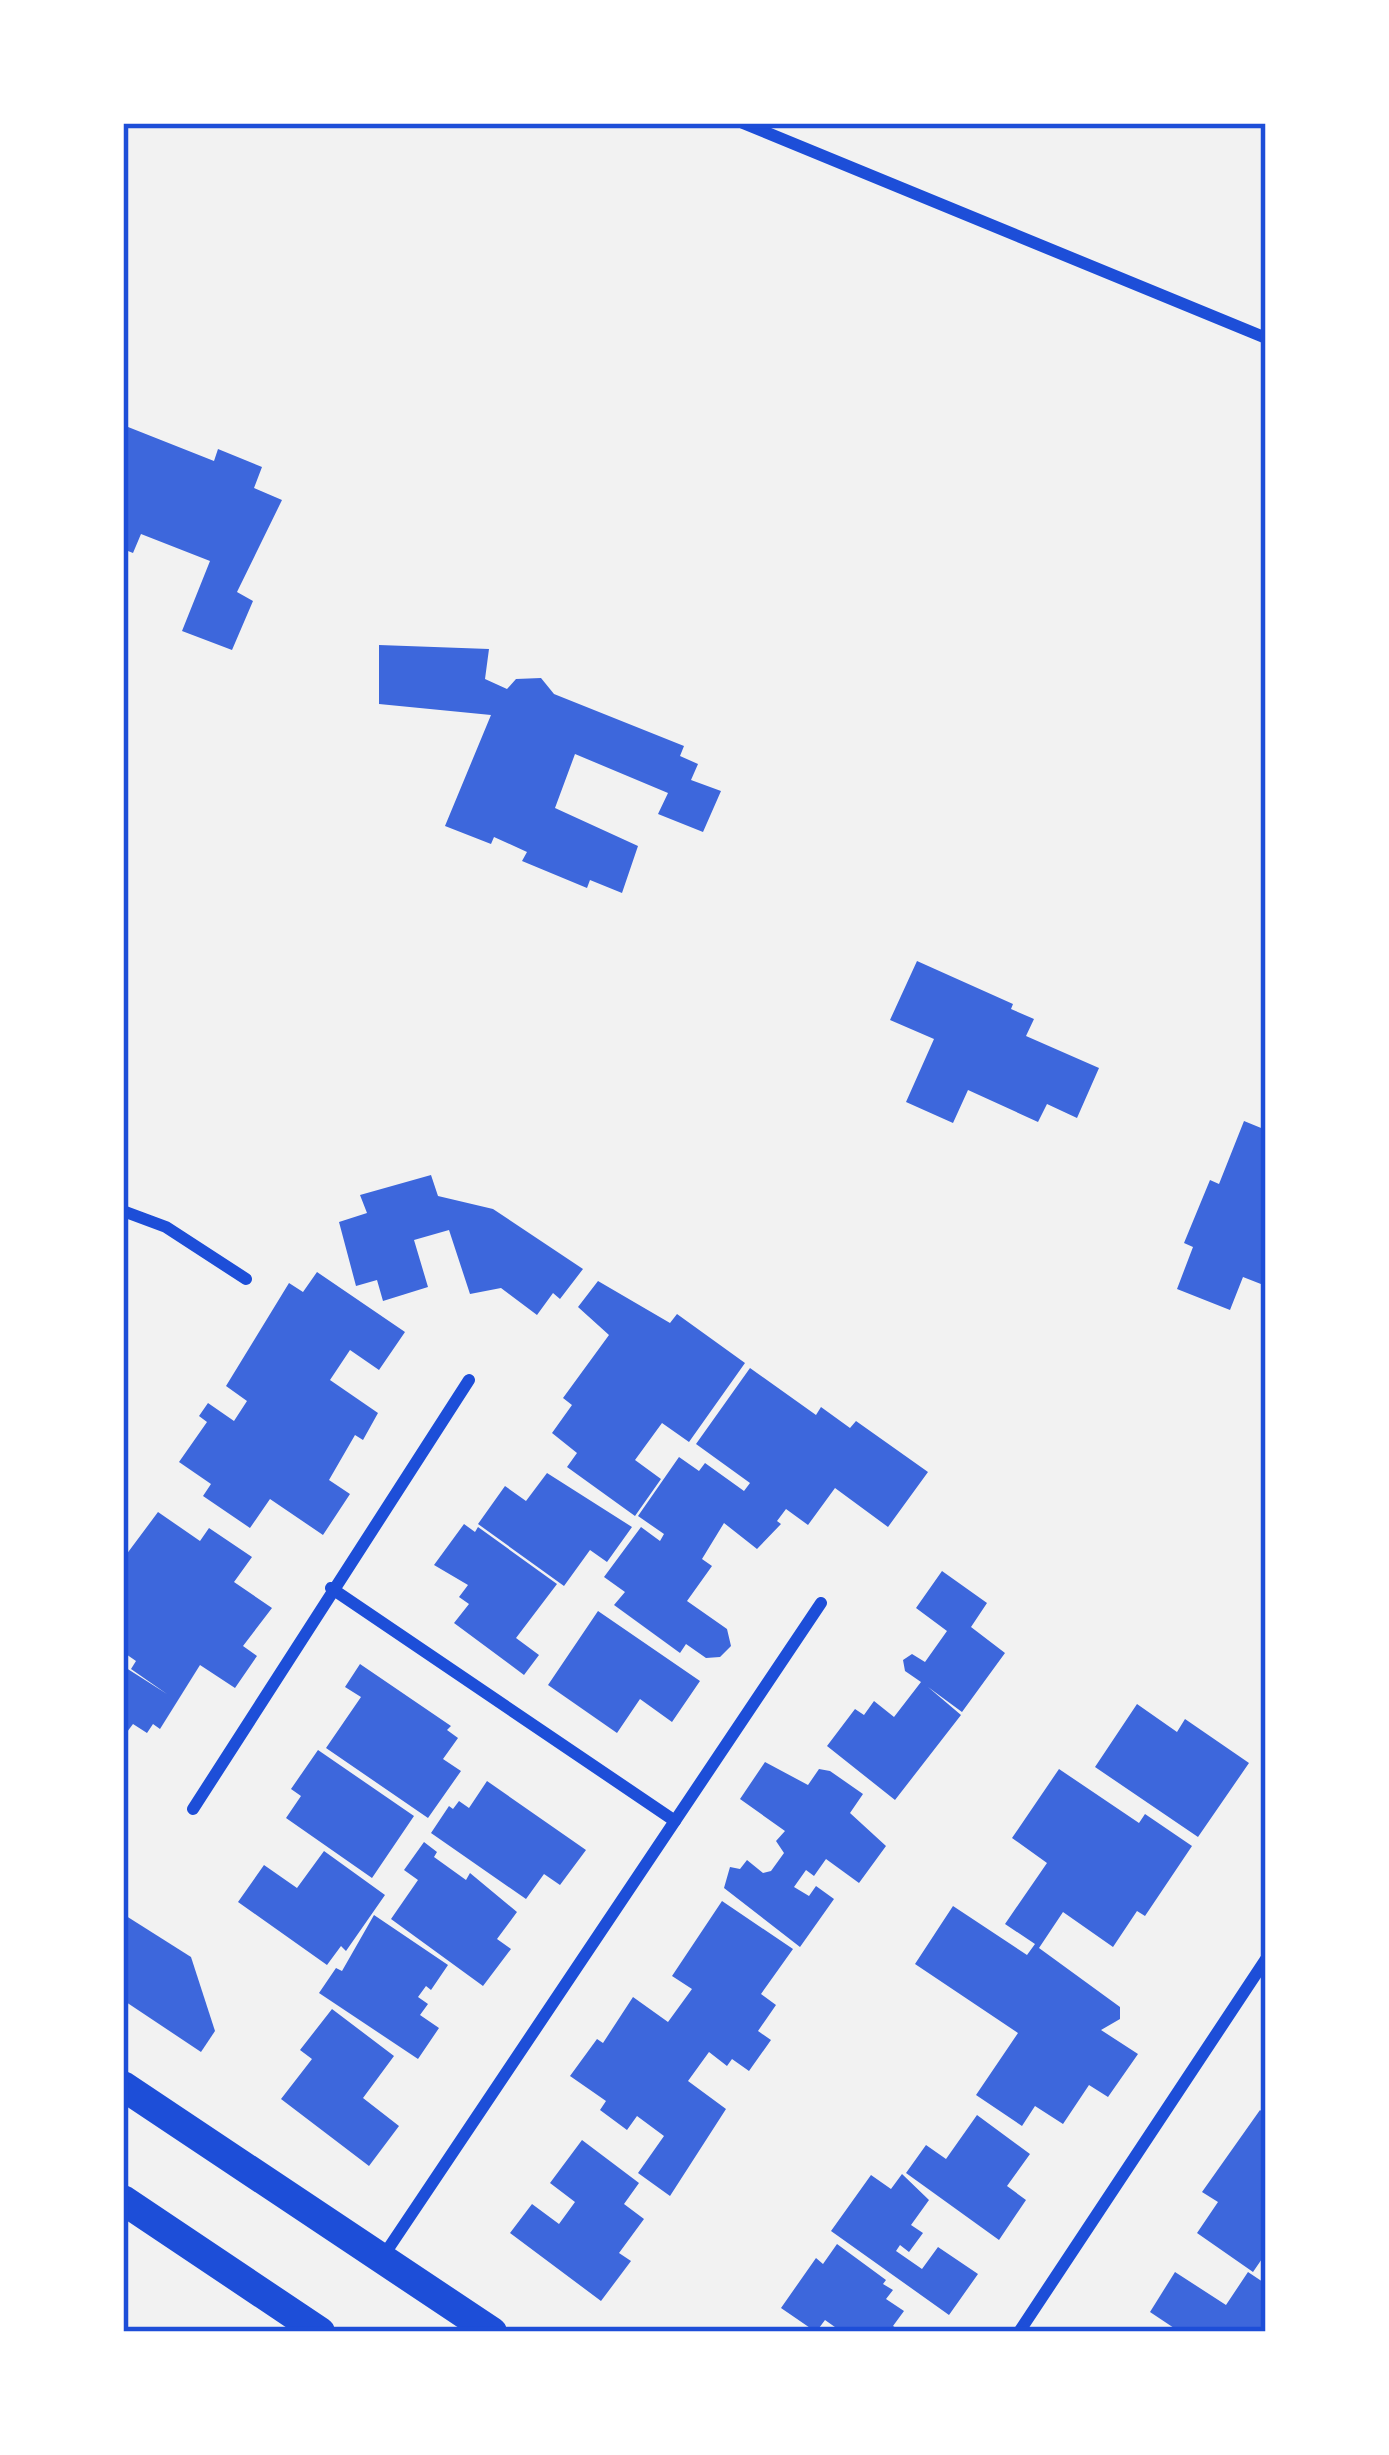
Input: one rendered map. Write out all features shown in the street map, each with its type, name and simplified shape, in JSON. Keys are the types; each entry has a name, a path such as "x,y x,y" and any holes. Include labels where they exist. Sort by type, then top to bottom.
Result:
{"main road":[{"path":"123,2086 492,2332"},
{"path":"123,2200 320,2332"}],"street":[{"path":"743,123 1266,338"},
{"path":"123,1211 166,1227 246,1279"},
{"path":"193,1809 469,1380"},
{"path":"332,1588 675,1821"},
{"path":"382,2259 821,1603"},
{"path":"1019,2332 1266,1959"}],"building":[{"path":"123,425 214,461 218,449 262,467 254,488 282,500 237,592 253,601 232,650 182,631 210,561 141,534 133,553 123,549"},
{"path":"379,645 489,649 485,679 507,689 516,679 541,678 554,694 684,746 680,756 698,764 691,780 721,791 703,832 658,814 668,793 575,754 555,808 638,846 622,893 590,880 587,888 522,861 527,852 494,837 491,844 445,826 491,715 379,704"},
{"path":"917,961 1013,1004 1011,1009 1034,1019 1026,1036 1099,1068 1077,1118 1047,1104 1038,1122 968,1090 953,1123 906,1102 934,1039 890,1020"},
{"path":"1244,1121 1266,1130 1266,1286 1243,1277 1230,1310 1177,1289 1193,1247 1184,1243 1210,1180 1219,1184"},
{"path":"431,1175 438,1196 493,1209 583,1269 560,1299 553,1293 537,1315 501,1288 470,1294 449,1230 414,1240 428,1287 383,1301 377,1280 356,1286 339,1222 367,1213 360,1195"},
{"path":"317,1272 405,1332 379,1370 350,1350 330,1380 378,1413 363,1440 355,1435 329,1480 350,1494 323,1535 270,1499 250,1528 203,1496 211,1484 179,1462 207,1422 199,1416 208,1403 234,1421 247,1401 226,1386 289,1283 303,1292"},
{"path":"598,1281 670,1323 677,1314 745,1363 689,1442 662,1423 635,1460 661,1479 635,1516 567,1467 577,1453 552,1433 572,1405 563,1398 609,1335 578,1307"},
{"path":"750,1368 816,1415 821,1407 850,1428 856,1421 928,1472 888,1527 835,1488 808,1525 786,1509 777,1521 781,1524 757,1549 724,1523 702,1559 712,1566 687,1601 727,1629 731,1646 720,1657 706,1658 686,1644 680,1653 614,1605 625,1592 604,1577 641,1527 660,1541 664,1534 638,1516 679,1457 699,1471 705,1463 744,1491 750,1483 696,1444"},
{"path":"547,1473 632,1527 607,1562 590,1550 564,1586 478,1524 505,1486 526,1501"},
{"path":"158,1512 200,1541 209,1528 252,1557 234,1582 272,1608 243,1646 257,1656 235,1688 200,1665 160,1729 153,1724 147,1733 133,1724 127,1732 123,1666 167,1694 131,1669 136,1661 123,1652 123,1559"},
{"path":"464,1524 475,1532 478,1527 557,1584 516,1638 539,1655 524,1675 454,1623 469,1604 459,1597 468,1585 434,1565"},
{"path":"942,1571 987,1603 971,1627 1005,1653 962,1712 928,1687 961,1715 895,1800 827,1746 855,1709 864,1715 874,1701 894,1717 921,1682 905,1671 903,1660 912,1654 925,1662 947,1631 916,1608"},
{"path":"598,1611 700,1681 672,1722 640,1699 617,1733 548,1685"},
{"path":"360,1664 451,1726 447,1730 458,1738 443,1759 461,1771 428,1818 326,1748 361,1697 345,1687"},
{"path":"1137,1704 1177,1732 1185,1719 1249,1763 1198,1837 1095,1767"},
{"path":"318,1750 414,1816 372,1878 286,1818 301,1796 291,1789"},
{"path":"765,1762 808,1785 819,1769 830,1771 863,1794 850,1813 886,1846 859,1883 826,1859 814,1876 806,1870 794,1887 809,1896 816,1886 834,1899 800,1947 724,1888 730,1867 740,1869 747,1860 763,1873 771,1871 784,1853 776,1841 785,1831 740,1799"},
{"path":"1059,1769 1139,1823 1145,1814 1192,1846 1145,1916 1137,1911 1113,1947 1063,1912 1039,1948 1120,2007 1120,2019 1101,2030 1138,2054 1108,2097 1089,2085 1063,2124 1035,2106 1022,2126 976,2095 1018,2033 915,1964 953,1906 1027,1955 1035,1944 1005,1924 1047,1863 1012,1838"},
{"path":"487,1781 586,1850 560,1885 544,1874 526,1899 431,1833 449,1806 453,1809 459,1801 469,1808"},
{"path":"424,1842 437,1852 434,1857 466,1880 470,1873 517,1912 497,1939 511,1949 483,1986 391,1919 418,1880 404,1870"},
{"path":"324,1851 385,1895 346,1951 341,1946 327,1965 238,1902 264,1865 297,1888"},
{"path":"722,1901 793,1949 761,1994 776,2005 758,2031 771,2040 749,2071 732,2059 727,2066 709,2052 688,2081 726,2109 670,2196 638,2173 664,2136 637,2116 627,2130 600,2110 606,2101 570,2076 597,2039 603,2043 633,1997 668,2022 692,1989 672,1976"},
{"path":"123,1914 191,1957 215,2031 201,2052 123,2000"},
{"path":"374,1915 448,1965 431,1990 426,1986 418,1997 428,2004 420,2015 439,2028 418,2059 319,1993 336,1968 342,1971"},
{"path":"332,2009 394,2056 363,2098 399,2126 369,2166 281,2099 312,2059 300,2050"},
{"path":"1260,2110 1266,2115 1266,2253 1253,2272 1197,2233 1218,2202 1202,2192"},
{"path":"977,2115 1030,2154 1007,2186 1026,2200 999,2240 906,2173 926,2145 946,2159"},
{"path":"582,2140 639,2183 624,2204 644,2219 619,2253 631,2261 601,2301 510,2233 532,2204 559,2224 575,2202 550,2183"},
{"path":"902,2174 929,2200 911,2225 923,2233 909,2252 900,2245 896,2251 922,2269 938,2247 978,2274 949,2315 831,2231 871,2175 891,2189"},
{"path":"837,2244 886,2280 883,2284 893,2290 886,2299 904,2311 893,2326 902,2332 842,2332 825,2320 816,2332 781,2308 816,2258 823,2264"},
{"path":"1175,2272 1226,2305 1248,2272 1266,2284 1266,2332 1180,2332 1150,2312"}]}
